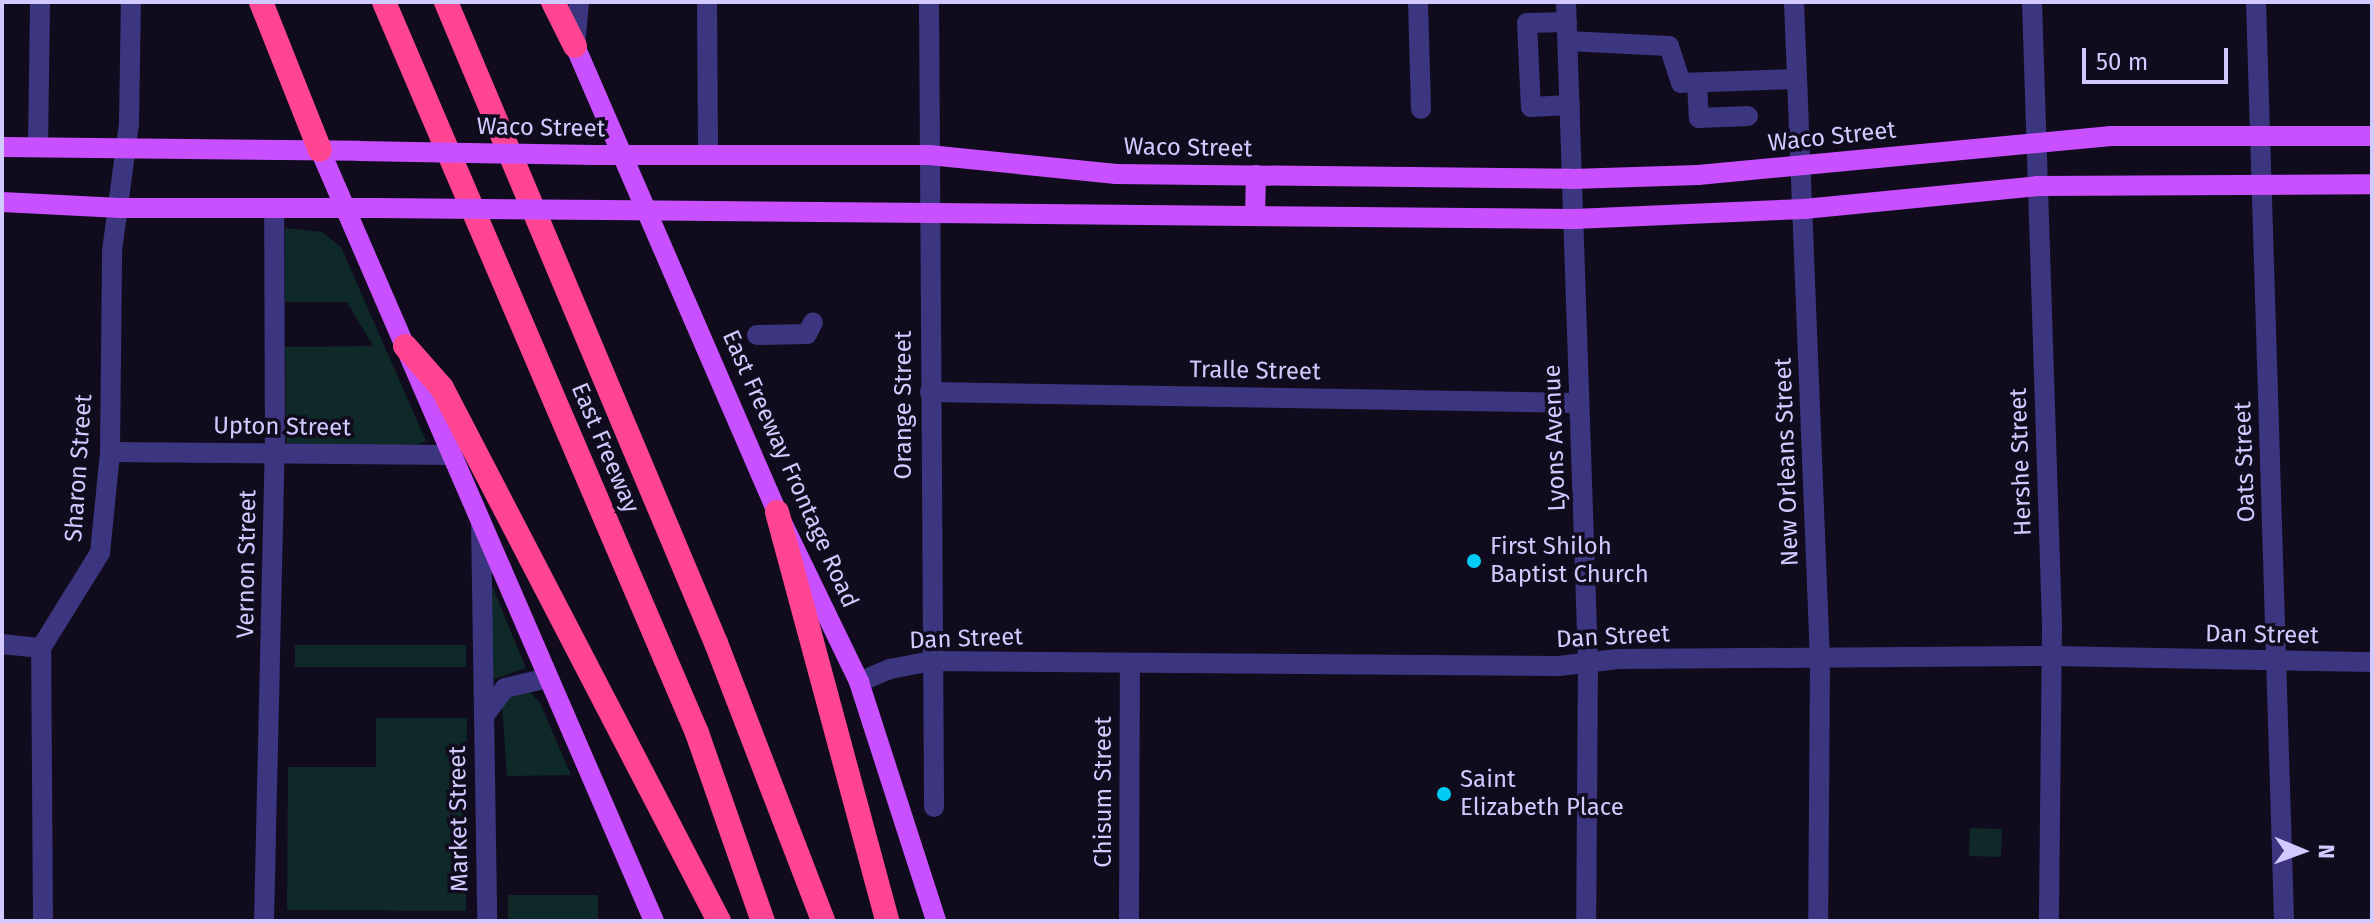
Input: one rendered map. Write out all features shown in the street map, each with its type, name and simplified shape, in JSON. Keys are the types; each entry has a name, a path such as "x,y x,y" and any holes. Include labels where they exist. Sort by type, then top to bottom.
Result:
{"highway":[{"path":"261,2 320,150"},
{"name":"East Freeway","path":"384,2 697,733 763,921"},
{"name":"East Freeway","path":"446,2 716,643 823,921"},
{"path":"553,2 575,46"},
{"path":"405,346 442,388 719,921"},
{"path":"777,512 887,921"}],"main road":[{"name":"East Freeway Frontage Road","path":"575,46 625,155 777,512 859,682 899,794 936,921"},
{"name":"Waco Street","path":"2,147 594,155 929,155 1116,174 1572,179 1802,166 2111,136 2372,136"},
{"path":"320,150 654,921"},
{"path":"1255,215 1256,175"},
{"path":"2,202 120,208 1574,219 1804,209 2038,186 2372,184"}],"street":[{"path":"38,147 40,2"},
{"name":"Sharon Street","path":"41,648 100,553 110,452 112,251 120,208 131,2"},
{"path":"575,46 579,2"},
{"path":"707,2 708,155"},
{"name":"Orange Street","path":"929,2 934,807"},
{"path":"1418,2 1421,109"},
{"name":"New Orleans Street","path":"1794,2 1820,661 1818,921"},
{"name":"Hershe Street","path":"2032,2 2053,656 2049,921"},
{"name":"Oats Street","path":"2256,2 2284,921"},
{"path":"1570,105 1531,107 1527,23 1567,22 1669,46 1681,83 1797,79"},
{"name":"Lyons Avenue","path":"1567,22 1588,662 1586,921"},
{"path":"1697,83 1699,118 1748,116"},
{"name":"Vernon Street","path":"264,921 275,453 274,208"},
{"path":"757,335 807,334 813,322"},
{"name":"Tralle Street","path":"930,392 1579,403"},
{"name":"Upton Street","path":"110,452 453,455"},
{"name":"Market Street","path":"481,522 487,921"},
{"path":"2,644 41,648 43,921"},
{"name":"Dan Street","path":"859,682 890,669 932,661 1130,664 1820,661 2053,656 2278,663 2372,662"},
{"name":"Chisum Street","path":"1129,921 1130,664"},
{"name":"Market Street","path":"484,716 505,688 548,678"}],"green space":[{"path":"285,228 322,232 341,247 426,441 411,447 286,443 285,347 373,346 347,302 285,302"},
{"path":"490,581 526,668 489,681"},
{"path":"295,645 466,645 466,667 295,667"},
{"path":"528,690 540,703 571,775 507,776 502,706 508,697"},
{"path":"376,718 467,718 466,911 287,910 288,767 376,767"},
{"path":"1970,828 2002,829 2001,857 1969,856"},
{"path":"508,895 598,895 598,921 508,921"}],"place":[{"name":"First Shiloh Baptist Church","path":"1474,561"},
{"name":"Saint Elizabeth Place","path":"1444,794"}]}
